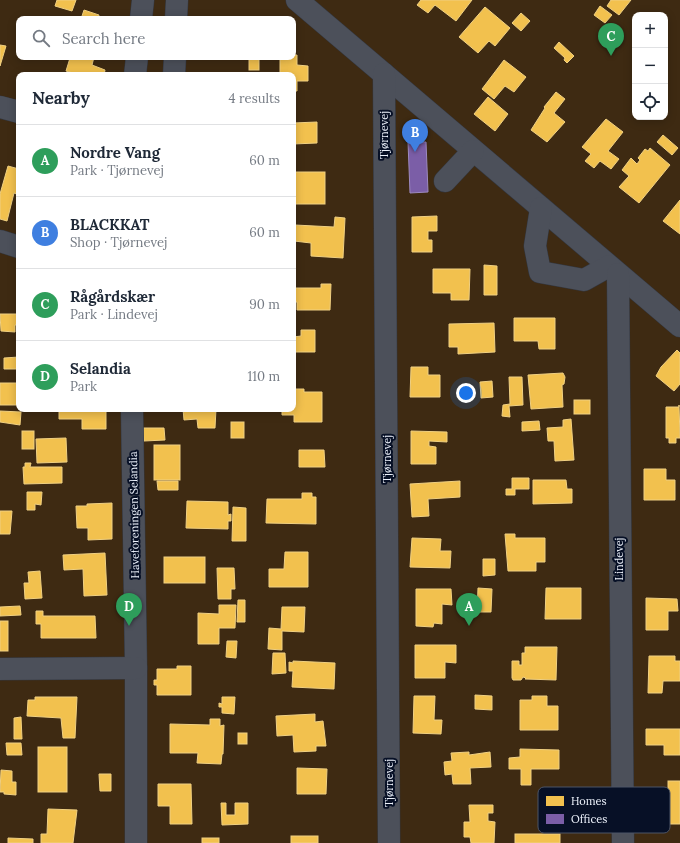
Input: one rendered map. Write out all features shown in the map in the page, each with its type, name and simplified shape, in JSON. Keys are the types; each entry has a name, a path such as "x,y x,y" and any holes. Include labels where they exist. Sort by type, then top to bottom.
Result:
{"street":[{"path":"141,16 143,0"},
{"path":"176,16 177,0"},
{"path":"297,0 680,326"},
{"path":"135,72 137,60"},
{"path":"174,72 175,60"},
{"name":"Tjørnevej","path":"384,74 389,843"},
{"path":"0,107 16,111"},
{"path":"445,181 473,151"},
{"path":"541,208 535,246 540,272 584,280 613,270"},
{"path":"0,241 16,245"},
{"name":"Lindevej","path":"613,270 622,787"},
{"name":"Haveforeningen Selandia","path":"132,412 136,668 136,843"},
{"path":"0,669 136,668"},
{"name":"Lindevej","path":"623,833 623,843"}],"shaded area":[{"path":"0,0 680,0 680,843 0,843"}],"building: Homes":[{"path":"57,0 76,0 72,11 55,6"},
{"path":"421,0 472,0 456,21 435,5 428,13 417,5"},
{"path":"611,0 631,0 619,15 607,6"},
{"path":"600,6 612,15 605,23 594,15"},
{"path":"485,7 510,28 495,46 489,41 478,53 459,37"},
{"path":"84,10 99,15 99,16 82,16"},
{"path":"521,13 530,21 521,31 512,23"},
{"path":"559,42 574,56 567,63 564,60 565,58 554,48"},
{"path":"0,45 6,46 0,66"},
{"path":"297,55 297,65 308,66 308,81 297,81 296,91 296,72 280,72 280,60 296,60"},
{"path":"69,60 93,60 92,65 105,70 105,72 66,71"},
{"path":"249,60 259,60 259,70 249,70"},
{"path":"504,60 526,77 514,92 505,86 494,99 482,89"},
{"path":"556,92 565,99 554,113 565,122 547,142 531,130 545,108 544,107"},
{"path":"488,97 508,114 495,131 474,114"},
{"path":"606,119 623,132 608,151 619,159 611,169 600,161 594,168 585,161 591,154 582,147"},
{"path":"317,122 317,143 296,144 296,123"},
{"path":"663,135 678,148 672,155 657,142"},
{"path":"650,148 670,165 639,203 619,187 629,176 622,170 631,158 637,164 640,160 638,158 645,149 648,151"},
{"path":"8,166 16,168 16,194 14,193 7,221 0,219 0,194"},
{"path":"296,172 325,172 325,204 296,204"},
{"path":"680,200 680,234 663,221"},
{"path":"437,216 437,231 428,231 428,240 432,240 432,252 412,252 412,217"},
{"path":"335,217 345,218 343,258 311,256 311,243 296,241 296,225 334,227"},
{"path":"484,265 497,266 497,295 484,295"},
{"path":"433,269 470,269 469,300 451,300 451,293 433,293"},
{"path":"321,284 331,284 330,310 297,310 296,288 321,288"},
{"path":"0,314 16,314 15,332 1,331"},
{"path":"514,318 555,318 555,349 539,349 538,341 514,341"},
{"path":"494,323 495,352 458,354 458,347 449,347 449,324"},
{"path":"301,330 315,330 315,352 296,352 296,337 301,336"},
{"path":"677,350 680,353 680,384 674,391 656,376 661,367"},
{"path":"16,357 16,369 4,369 4,358"},
{"path":"411,367 428,367 428,375 440,375 440,397 410,397"},
{"path":"563,373 565,377 564,384 562,385 563,407 531,409 528,375"},
{"path":"509,377 522,377 523,405 509,406 510,417 502,416 503,405 510,404"},
{"path":"492,381 493,397 481,398 480,382"},
{"path":"0,383 16,383 16,405 0,405"},
{"path":"296,389 304,389 304,392 322,392 322,422 294,422 294,415 282,415 282,412 296,412"},
{"path":"574,400 590,400 590,414 574,414"},
{"path":"679,405 680,438 676,438 676,443 669,443 669,438 666,438 666,407 679,407"},
{"path":"0,411 21,412 20,425 0,422"},
{"path":"59,412 106,412 106,429 82,429 82,419 59,419"},
{"path":"183,412 216,412 215,428 198,428 197,419 184,420"},
{"path":"571,419 574,460 555,461 554,441 548,441 547,428 563,427 563,420"},
{"path":"539,421 540,430 522,431 522,422"},
{"path":"231,422 244,422 244,438 231,438"},
{"path":"143,428 164,428 165,440 144,441"},
{"path":"22,431 34,431 34,449 22,449"},
{"path":"411,431 447,432 447,442 429,441 429,446 436,447 436,464 411,464"},
{"path":"66,438 67,462 37,463 36,439"},
{"path":"154,445 180,445 180,480 154,480"},
{"path":"299,450 324,450 325,467 299,467"},
{"path":"25,463 31,463 30,467 62,467 62,483 24,484 23,467 25,467"},
{"path":"644,469 666,469 666,480 675,480 675,500 644,500"},
{"path":"512,478 529,478 529,489 515,489 515,495 506,495 506,489 512,489"},
{"path":"533,480 566,480 567,489 572,489 572,503 533,504"},
{"path":"157,481 178,481 178,490 158,490"},
{"path":"460,481 460,497 428,499 429,516 412,517 410,484"},
{"path":"27,492 42,492 41,505 35,504 35,510 27,510"},
{"path":"302,493 312,493 312,497 316,497 316,524 266,523 267,499 302,499"},
{"path":"187,501 228,502 228,515 231,514 231,521 228,521 228,529 186,528"},
{"path":"112,503 112,539 88,540 88,528 77,528 76,506"},
{"path":"233,507 246,508 246,541 232,541"},
{"path":"0,511 12,511 10,534 0,534"},
{"path":"505,534 515,534 515,538 545,538 545,562 536,562 536,571 508,571"},
{"path":"412,538 441,539 440,551 451,551 450,568 410,567"},
{"path":"285,552 308,552 308,587 269,587 269,569 284,569"},
{"path":"105,553 107,595 84,596 83,569 64,570 63,555"},
{"path":"164,557 205,557 205,583 164,583"},
{"path":"483,559 495,559 495,575 483,576"},
{"path":"217,568 234,568 235,589 231,589 231,599 218,599"},
{"path":"40,571 42,598 25,599 24,583 29,583 28,572"},
{"path":"478,588 492,589 491,612 477,612"},
{"path":"546,588 581,588 581,619 545,619"},
{"path":"416,589 451,589 452,605 442,604 442,624 434,623 433,627 416,626"},
{"path":"646,598 677,599 678,611 668,611 668,630 646,630"},
{"path":"238,600 245,600 245,622 237,622"},
{"path":"219,605 236,605 235,628 219,628 219,644 198,644 198,613 219,614"},
{"path":"20,606 21,615 0,616 0,607"},
{"path":"282,607 305,607 304,632 282,631 282,650 268,649 269,628 281,629"},
{"path":"36,611 43,611 43,616 95,616 96,638 41,638 41,624 36,624"},
{"path":"0,621 8,621 8,651 0,651"},
{"path":"227,641 237,641 236,658 226,657"},
{"path":"415,645 456,645 456,663 445,662 445,678 415,678"},
{"path":"525,647 557,647 556,680 525,679 526,678 523,677 521,680 513,680 512,661 519,661 519,665 522,665 522,653 525,653"},
{"path":"273,653 285,653 286,673 272,674"},
{"path":"649,656 675,656 675,661 680,661 680,681 663,681 662,693 648,693"},
{"path":"293,661 335,663 334,689 292,687 293,671 289,671 289,662 293,663"},
{"path":"177,666 191,666 191,695 157,695 157,685 154,685 154,680 157,680 157,669 177,669"},
{"path":"475,695 492,696 492,710 475,709"},
{"path":"414,696 435,696 434,720 442,720 441,734 413,733"},
{"path":"532,696 547,696 547,706 558,706 558,730 520,730 520,700 532,700"},
{"path":"35,697 77,697 75,738 63,738 61,718 27,716 28,700 35,700"},
{"path":"222,697 235,697 234,714 222,713 222,707 219,707 219,703 222,704"},
{"path":"315,714 315,722 323,721 326,746 316,746 316,751 294,752 293,735 277,736 276,716"},
{"path":"21,717 22,739 14,739 14,718"},
{"path":"210,719 220,719 220,726 224,725 223,754 221,764 197,763 198,753 170,753 170,724 210,725"},
{"path":"646,729 680,729 680,755 664,755 664,745 646,745"},
{"path":"238,733 247,733 247,744 238,744"},
{"path":"6,743 21,743 22,755 7,755"},
{"path":"38,747 67,747 67,792 38,792"},
{"path":"520,749 559,750 559,769 531,769 531,785 521,785 521,769 509,769 509,758 520,757"},
{"path":"469,752 469,755 490,752 491,767 470,768 471,784 453,784 452,774 445,775 444,762 452,761 451,753"},
{"path":"297,768 327,769 326,794 297,794"},
{"path":"1,770 12,771 12,782 16,782 16,795 4,794 4,792 0,792"},
{"path":"99,774 111,774 111,791 100,791"},
{"path":"668,781 680,781 680,824 670,824 670,787 668,787"},
{"path":"158,784 191,784 192,824 170,824 170,806 158,806"},
{"path":"221,803 226,803 226,815 235,815 235,803 248,803 248,824 222,825"},
{"path":"469,805 493,805 493,813 488,813 488,821 495,822 494,843 471,843 470,837 464,837 464,822 470,822"},
{"path":"48,809 77,810 73,843 41,843 41,834 47,834"},
{"path":"515,834 560,834 560,843 515,843"},
{"path":"291,836 318,836 318,843 291,843"},
{"path":"8,838 33,839 33,843 8,843"},
{"path":"202,838 219,838 219,843 202,843"}],"building: Offices":[{"path":"408,142 426,142 428,192 410,193"}],"place":[{"name":"Rågårdskær","path":"611,56"},
{"name":"BLACKKAT","path":"415,152"},
{"name":"Selandia","path":"129,626"},
{"name":"Nordre Vang","path":"469,626"}]}
